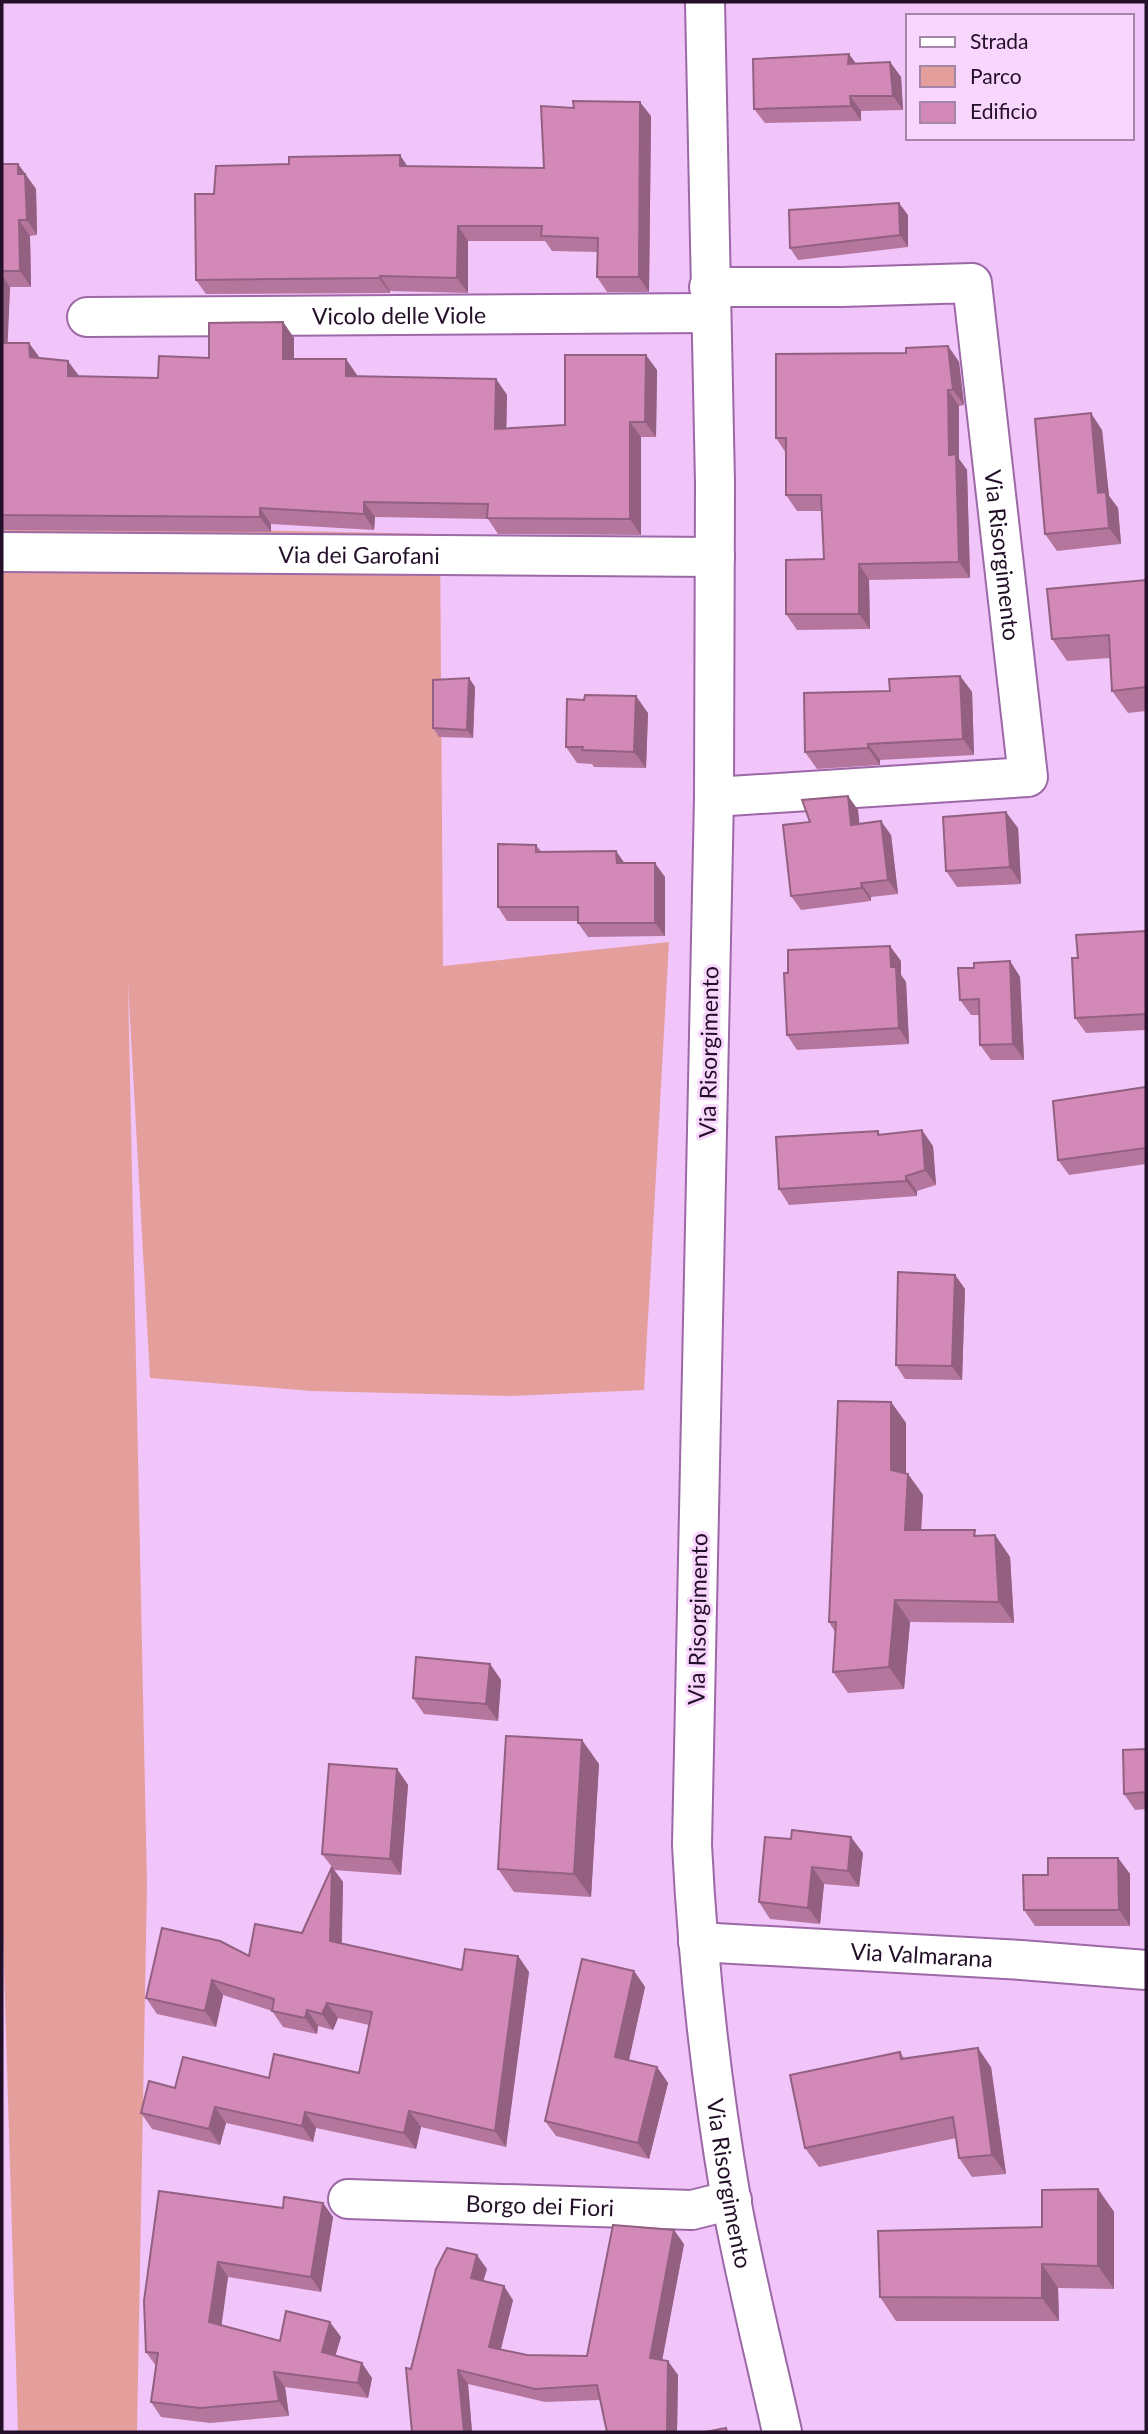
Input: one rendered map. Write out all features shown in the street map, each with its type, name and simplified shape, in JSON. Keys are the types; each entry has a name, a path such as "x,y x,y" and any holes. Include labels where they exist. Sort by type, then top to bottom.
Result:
{"street":[{"name":"Via Risorgimento","path":"705,2 714,409 714,797 692,1845 698,1942 713,2073 732,2200 782,2432"},
{"name":"Via Risorgimento","path":"710,300 842,287 972,283 1028,777 714,797"},
{"name":"Vicolo delle Viole","path":"87,317 710,300"},
{"name":"Via dei Garofani","path":"2,552 715,556"},
{"name":"Via Valmarana","path":"698,1942 1021,1960 1146,1970"},
{"name":"Borgo dei Fiori","path":"348,2199 692,2210 732,2200"}],"green space":[{"path":"2,525 440,534 443,966 669,942 644,1390 511,1396 312,1391 150,1378 128,983 147,1884 137,2432 18,2432 2,1900"}],"building":[{"path":"849,54 848,64 890,62 893,96 850,96 851,106 754,109 753,59"},
{"path":"573,101 640,102 639,277 597,277 598,238 541,236 542,226 458,226 457,278 380,276 196,280 195,194 214,194 216,166 289,164 289,157 400,155 400,166 544,168 541,106 574,108"},
{"path":"2,164 18,164 18,174 25,174 27,220 19,220 20,271 2,271"},
{"path":"899,203 900,235 790,248 789,210"},
{"path":"283,322 283,359 346,359 346,376 496,379 495,429 565,425 565,355 646,355 645,422 630,422 630,519 487,518 488,504 364,502 364,514 260,508 260,517 2,515 2,343 29,343 30,357 68,361 68,376 158,378 159,356 209,358 209,323"},
{"path":"948,346 953,390 948,390 949,455 956,454 959,562 859,564 859,614 786,614 786,560 824,559 821,495 786,495 786,438 776,438 776,354 906,353 906,348"},
{"path":"1091,413 1098,493 1106,492 1109,528 1045,534 1035,419"},
{"path":"1146,580 1146,687 1112,691 1109,635 1052,639 1047,589"},
{"path":"960,676 963,739 868,744 868,748 805,752 804,693 890,691 889,679"},
{"path":"469,678 467,730 433,728 433,680"},
{"path":"585,695 636,696 634,752 566,747 567,699 584,700"},
{"path":"848,796 851,825 881,821 888,880 861,883 862,888 791,896 783,825 810,822 802,800"},
{"path":"1006,812 1010,867 946,871 943,817"},
{"path":"498,844 536,845 536,852 616,851 617,863 655,863 655,923 578,923 578,907 498,907"},
{"path":"1146,931 1146,1014 1075,1018 1072,958 1078,958 1076,935"},
{"path":"890,946 891,967 896,967 899,1028 787,1035 784,973 788,973 788,950"},
{"path":"1010,961 1013,1044 980,1045 979,999 960,1000 958,968 974,968 974,963"},
{"path":"1146,1087 1146,1148 1058,1160 1053,1101"},
{"path":"922,1130 925,1170 906,1176 906,1181 779,1189 776,1137 878,1131 878,1135"},
{"path":"898,1272 955,1275 952,1366 896,1365"},
{"path":"838,1401 891,1402 891,1470 908,1474 905,1530 975,1530 974,1536 995,1535 999,1602 895,1600 889,1667 833,1672 836,1622 829,1622"},
{"path":"416,1657 490,1664 486,1704 413,1698"},
{"path":"506,1736 582,1740 574,1874 498,1869"},
{"path":"1146,1749 1146,1792 1124,1794 1123,1750"},
{"path":"329,1764 397,1769 390,1859 322,1854"},
{"path":"792,1830 851,1837 848,1871 812,1867 808,1908 759,1902 765,1837 791,1839"},
{"path":"1048,1858 1118,1858 1119,1910 1024,1910 1023,1875 1048,1875"},
{"path":"332,1867 330,1941 462,1970 465,1949 518,1956 495,2131 409,2111 404,2133 305,2112 302,2126 215,2107 209,2129 141,2113 149,2081 175,2088 183,2057 269,2078 274,2054 359,2073 372,2012 327,2003 322,2014 307,2010 305,2018 272,2011 274,1999 212,1980 205,2011 146,1998 162,1928 220,1941 249,1956 255,1924 302,1933"},
{"path":"582,1959 634,1971 615,2057 657,2067 638,2143 545,2121"},
{"path":"978,2048 992,2155 959,2158 953,2117 805,2148 790,2075 900,2052 901,2059"},
{"path":"1098,2189 1098,2266 1042,2264 1042,2298 880,2297 878,2231 1042,2227 1042,2190"},
{"path":"159,2191 283,2208 284,2197 323,2203 311,2277 218,2262 209,2322 280,2341 286,2311 330,2322 322,2352 362,2363 358,2383 274,2372 279,2401 200,2408 151,2402 158,2353 146,2352 144,2301"},
{"path":"613,2225 674,2230 650,2358 668,2361 667,2432 607,2432 597,2385 535,2389 458,2370 464,2432 412,2432 406,2368 411,2369 436,2269 447,2248 477,2255 471,2278 504,2286 489,2347 527,2355 587,2356"},
{"path":"726,2428 727,2432 705,2432"}]}
